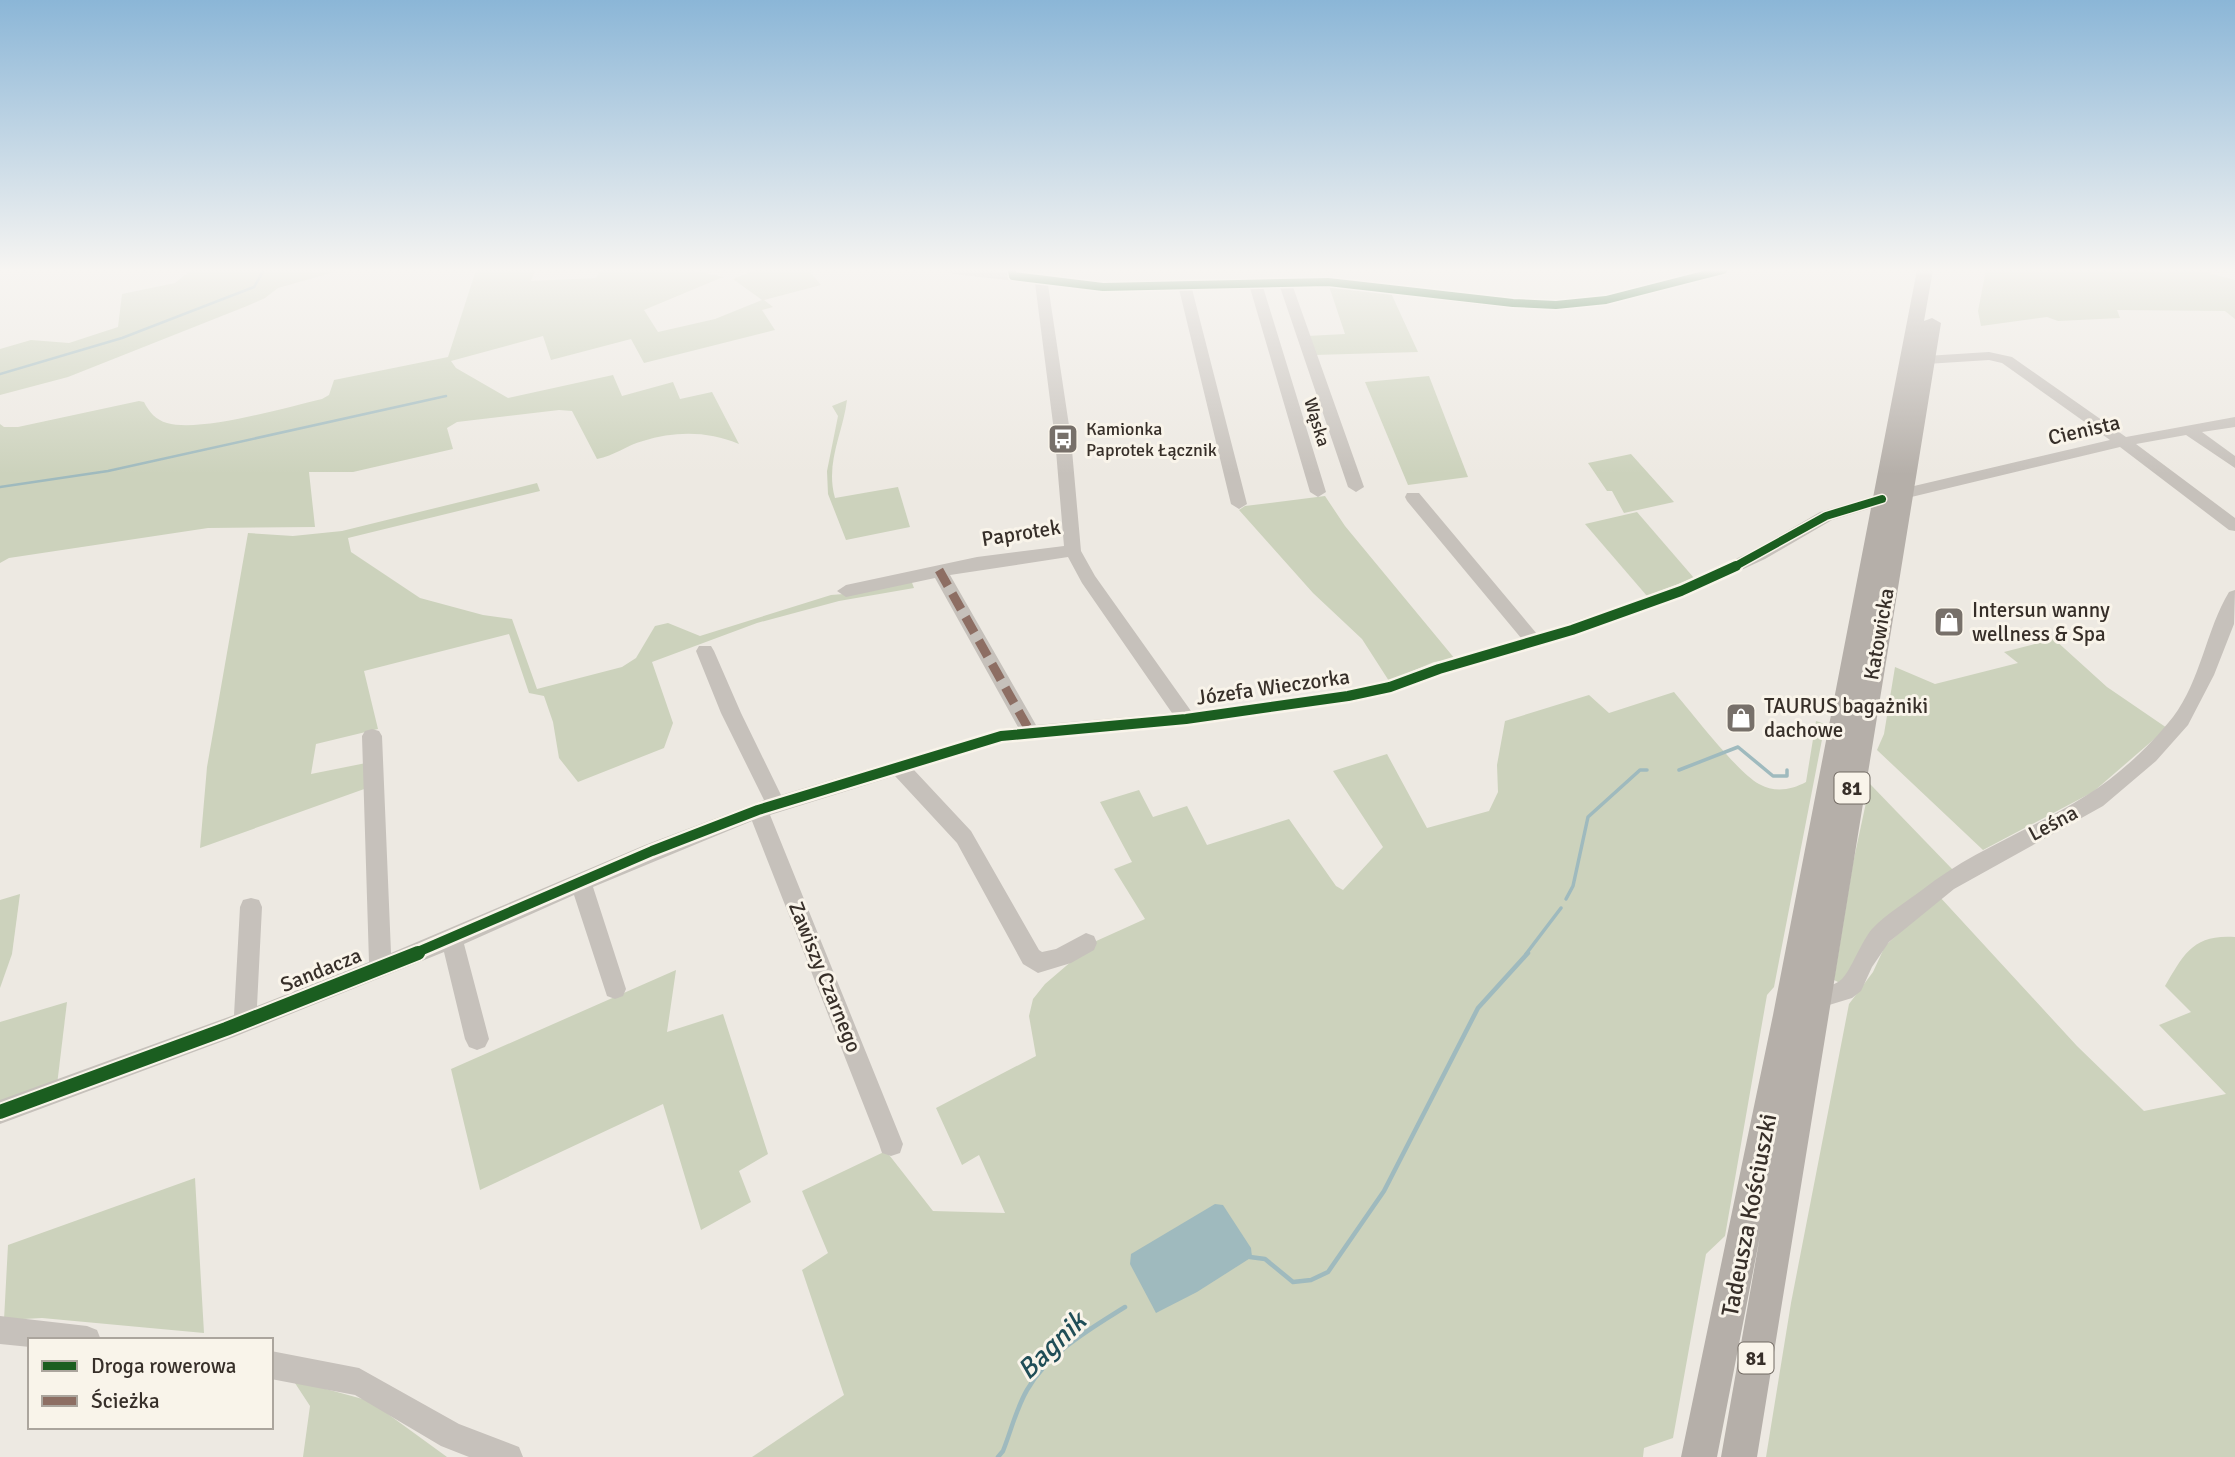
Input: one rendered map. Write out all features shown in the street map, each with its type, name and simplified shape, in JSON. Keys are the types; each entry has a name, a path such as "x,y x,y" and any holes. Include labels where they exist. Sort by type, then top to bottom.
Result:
{"main road":[{"name":"Katowicka","path":"1808,1040 1915,338"},
{"name":"Katowicka","path":"1788,1015 1876,533 1907,467 1929,338"},
{"name":"Tadeusza Kościuszki","path":"1699,1457 1788,1015"},
{"name":"Tadeusza Kościuszki","path":"1739,1457 1808,1040"}],"street":[{"name":"Paprotek","path":"846,592 939,570 1073,551 1063,439 1049,338"},
{"path":"1198,338 1238,504"},
{"name":"Wąska","path":"1272,338 1318,492"},
{"path":"1304,338 1356,487"},
{"path":"1926,360 1989,356 2007,360 2235,526"},
{"name":"Cienista","path":"1892,497 2123,442 2235,422"},
{"path":"2189,430 2235,463"},
{"path":"1907,467 1920,481 1945,485"},
{"path":"1413,496 1534,642"},
{"name":"Józefa Wieczorka","path":"652,851 767,807 1001,737 1186,719 1359,694 1390,687 1439,669 1534,642 1681,591 1759,555 1826,516 1892,497"},
{"path":"1845,509 1866,514 1872,520 1876,533"},
{"path":"1073,551 1088,579 1186,719"},
{"path":"939,570 1032,735"},
{"name":"Leśna","path":"1816,999 1844,991 1853,984 1863,961 1881,935 1946,883 2096,800 2149,756 2181,720 2206,675 2225,624 2227,610 2235,596"},
{"name":"Zawiszy Czarnego","path":"705,651 767,807 891,1144"},
{"name":"Sandacza","path":"372,736 380,968"},
{"path":"899,768 964,836 1031,957 1038,963 1051,961 1086,943"},
{"name":"Sandacza","path":"0,1112 380,968 581,884 652,851"},
{"path":"581,884 615,989"},
{"name":"Sandacza","path":"245,1021 251,907"},
{"path":"452,939 477,1039"},
{"path":"0,1330 70,1338"},
{"path":"273,1365 359,1382 451,1436 509,1457"}],"green space":[{"path":"84,338 166,338 68,377 0,395 0,349 31,340 69,343"},
{"path":"454,338 536,338 451,361 456,368 508,398 613,375 622,396 673,382 680,399 712,392 739,444 703,435 667,435 631,445 597,459 572,411 559,410 457,422 447,428 453,449 353,472 309,472 315,527 208,528 9,558 0,563 0,424 4,427 18,427 139,401 144,402 153,415 163,422 200,425 221,422 322,399 329,395 334,380 448,357"},
{"path":"544,338 743,338 644,363 631,339 551,360"},
{"path":"1308,338 1412,338 1418,352 1314,355"},
{"path":"1429,376 1468,477 1408,485 1365,382"},
{"path":"847,400 833,460 832,485 835,498 898,487 910,527 846,540 828,494 827,471 838,416 832,406"},
{"path":"1631,454 1674,502 1624,513 1612,491 1607,491 1588,463"},
{"path":"537,483 540,491 348,538 351,552 420,598 483,615 512,619 537,689 622,667 636,658 655,626 668,623 700,636 831,595 856,593 911,580 914,588 839,601 757,623 652,662 673,723 664,748 578,782 559,758 553,722 544,696 529,693 509,634 364,671 378,729 316,744 311,774 366,763 367,788 200,848 207,767 248,533 293,536 342,531"},
{"path":"1325,496 1345,526 1455,659 1434,662 1389,681 1362,639 1313,593 1239,510 1245,506"},
{"path":"1637,512 1694,578 1647,596 1585,524"},
{"path":"2054,639 2107,687 2167,728 2093,792 1983,850 1877,750 1884,734 1895,667 1935,684 2018,663 2004,652"},
{"path":"1674,692 1739,768 1759,784 1771,789 1789,789 1806,782 1816,721 1825,724 1774,987 1767,995 1725,1236 1706,1254 1673,1438 1644,1448 1643,1457 752,1457 844,1395 802,1270 828,1253 802,1191 886,1151 933,1211 1005,1213 979,1155 962,1165 936,1108 1036,1056 1029,1016 1033,999 1045,984 1094,942 1145,919 1114,869 1132,862 1100,802 1139,790 1153,817 1187,806 1207,845 1289,819 1336,886 1343,890 1383,847 1333,771 1387,754 1427,828 1489,811 1498,792 1497,765 1505,721 1589,695 1609,713"},
{"path":"1870,784 1953,870 1840,983 1834,980 1853,863"},
{"path":"20,894 12,954 0,988 0,900"},
{"path":"1939,896 2077,1046 2144,1111 2226,1094 2159,1025 2191,1012 2165,986 2184,956 2191,948 2209,939 2235,937 2235,1457 1766,1457 1791,1303 1849,1004 1873,972 1885,946"},
{"path":"676,970 667,1032 723,1014 768,1154 739,1171 751,1202 701,1230 663,1104 480,1190 451,1069"},
{"path":"67,1002 57,1085 0,1104 0,1022"},
{"path":"195,1178 204,1333 42,1318 4,1320 8,1245"},
{"path":"293,1380 370,1401 447,1457 303,1457 310,1406"}],"water":[{"path":"1215,1204 1223,1205 1251,1248 1252,1257 1197,1292 1156,1313 1130,1264 1131,1254"}],"waterway":[{"path":"0,374 122,338"},
{"path":"0,487 108,471 446,396"},
{"path":"1679,770 1738,747 1773,776 1787,776 1787,770"},
{"path":"1566,899 1573,886 1588,817 1640,770 1647,770"},
{"path":"1526,954 1561,908"},
{"path":"1250,1257 1265,1259 1293,1282 1311,1280 1328,1272 1384,1191 1478,1008 1528,953"},
{"name":"Bagnik","path":"998,1457 1003,1451 1023,1397 1046,1365 1071,1343 1125,1307"}],"marked path":[{"path":"939,570 1032,735"}],"cycle path":[{"path":"0,1112 226,1029 452,939 652,851 758,810 1001,736 1186,719 1348,696 1390,687 1439,669 1572,630 1681,591 1759,555 1826,516 1882,499"}],"place":[{"name":"Kamionka Paprotek Łącznik","path":"1063,439"},
{"name":"Intersun wanny wellness & Spa","path":"1949,622"},
{"name":"TAURUS bagażniki dachowe","path":"1741,718"}]}
